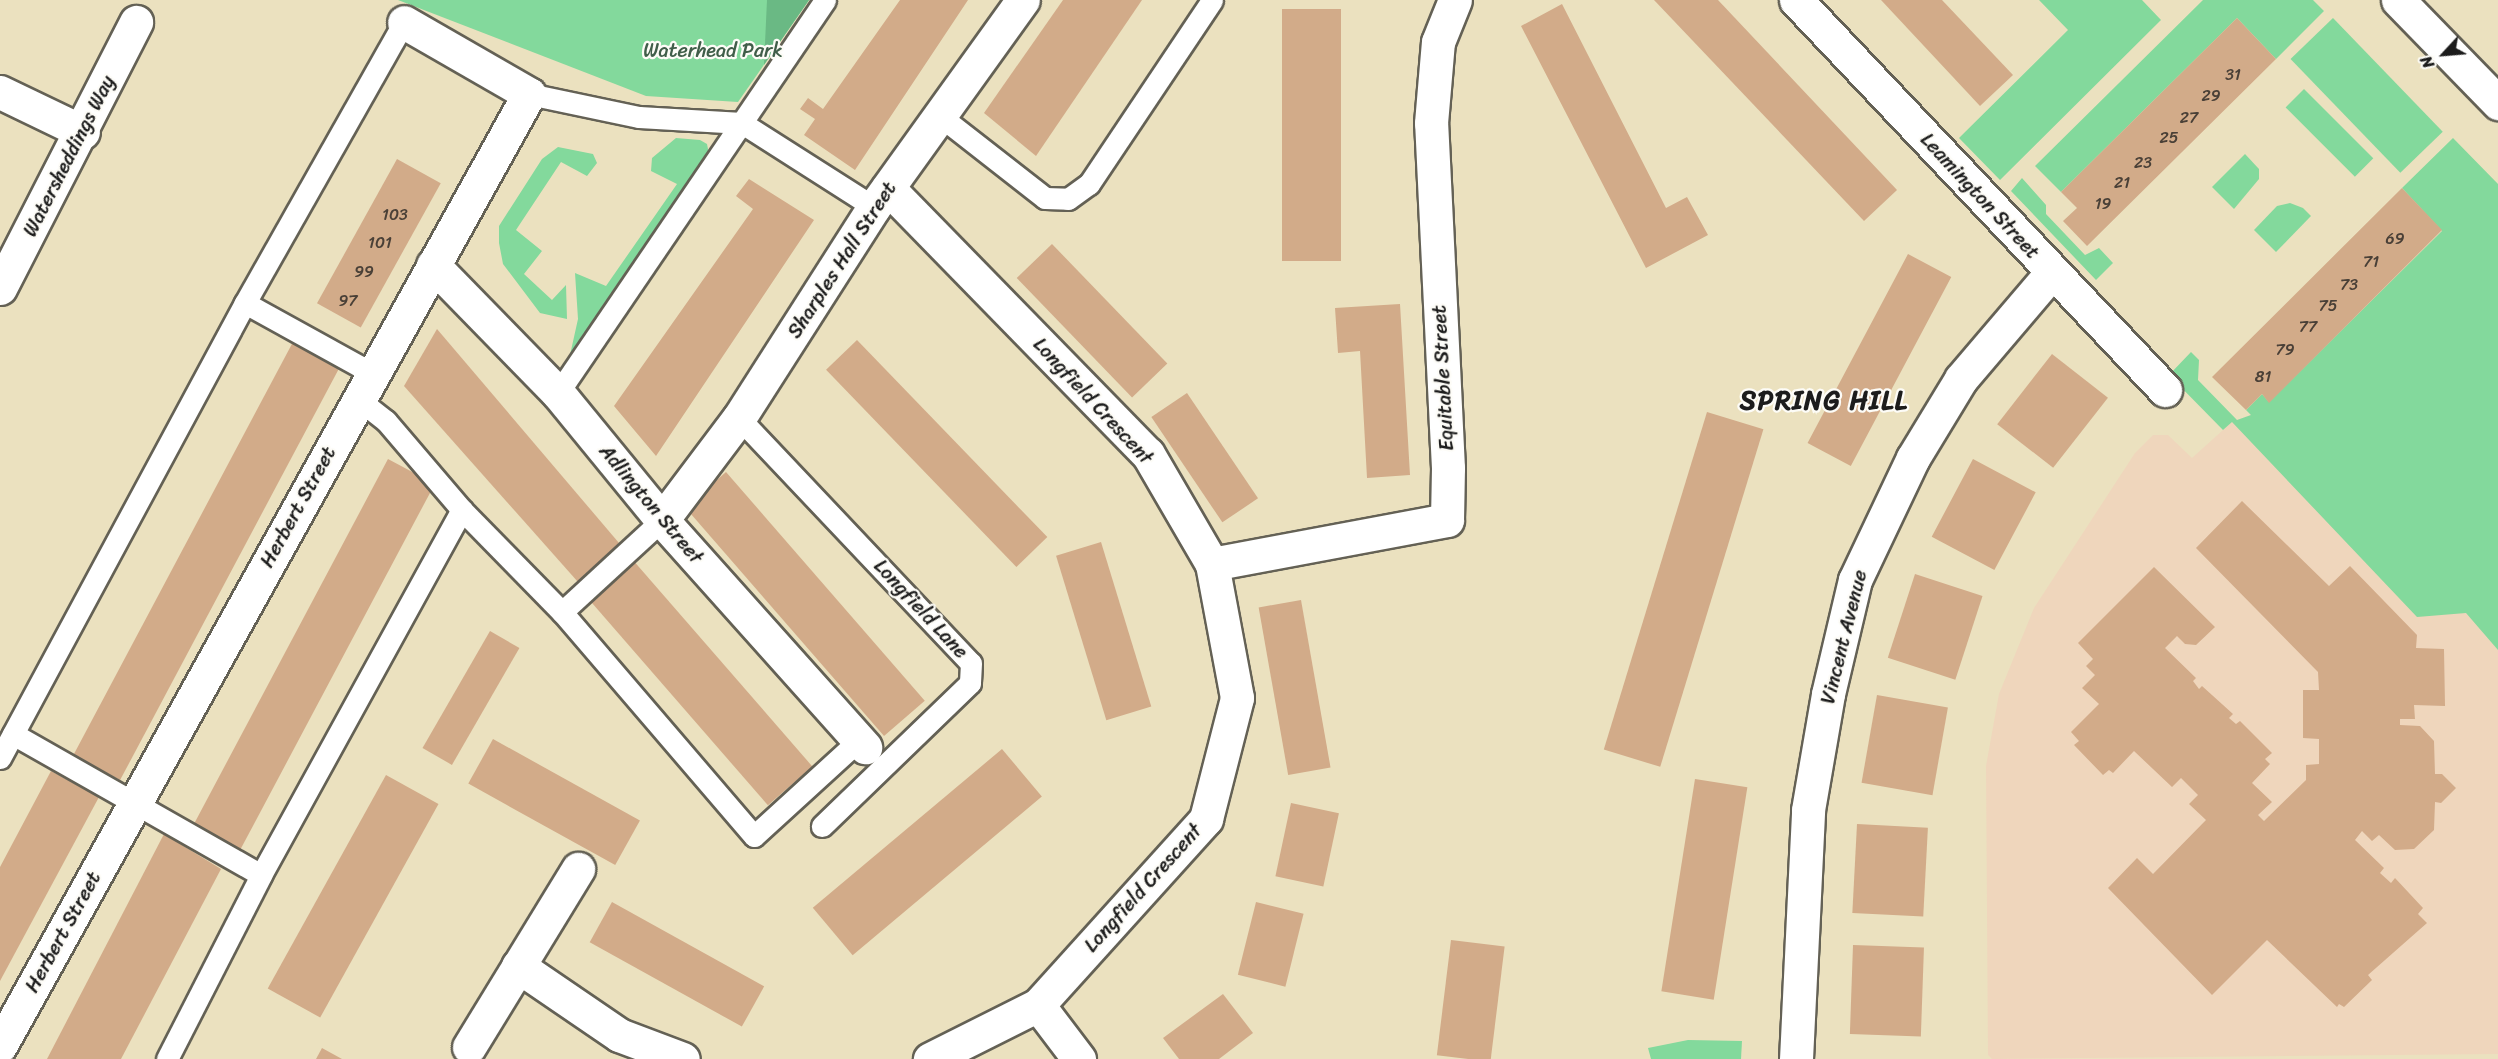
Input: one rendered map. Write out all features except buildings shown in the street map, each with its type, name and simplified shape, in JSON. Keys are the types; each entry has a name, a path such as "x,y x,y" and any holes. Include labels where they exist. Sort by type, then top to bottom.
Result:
{"street":[{"name":"Sharples Hall Street","path":"662,520 739,418 881,198 1023,0"},
{"name":"Equitable Street","path":"1212,564 1447,520 1448,468 1431,123 1438,42 1455,0"},
{"name":"Leamington Street","path":"1796,0 2165,390"},
{"path":"2398,0 2498,103"},
{"name":"Watersheddings Way","path":"0,288 83,132 136,22"},
{"path":"404,22 529,94"},
{"path":"0,92 83,132"},
{"name":"Herbert Street","path":"0,1046 529,94"},
{"name":"Longfield Crescent","path":"881,198 1149,454 1212,564 1237,698 1206,819 1038,1005 930,1059"},
{"name":"Adlington Street","path":"433,265 558,393 662,520 862,744"},
{"name":"Vincent Avenue","path":"1796,1059 1808,810 1828,693 1855,580 1913,458 1961,379 2052,272"},
{"path":"469,1047 578,868"},
{"path":"518,966 619,1035 683,1059"},
{"path":"1038,1005 1079,1059"}],"lane":[{"path":"558,393 825,0"},
{"path":"940,116 1046,198 1068,199 1089,184 1212,0"},
{"path":"0,758 244,303 404,22"},
{"path":"529,94 639,117 742,123 881,198"},
{"path":"244,303 365,386 386,421 462,510 562,612 754,836 862,744"},
{"name":"Longfield Lane","path":"739,418 972,663 970,683 822,826"},
{"path":"167,1059 261,875 462,510"},
{"path":"562,612 662,520"},
{"path":"13,734 133,805 261,875"}],"shaded area":[{"path":"2498,291 2498,1054 1992,1059 1988,1055 1986,766 1999,694 2034,608 2135,453 2153,435 2168,435 2192,458 2232,422 2451,339"}],"green space":[{"name":"Waterhead Park","path":"398,0 809,0 738,102 646,96"},
{"path":"767,0 809,0 764,65"},
{"path":"2039,0 2142,0 2161,20 2000,180 1959,138 2068,30"},
{"path":"2203,0 2313,0 2324,11 2276,59 2237,18 2061,192 2035,166"},
{"path":"2333,18 2443,132 2400,173 2291,59"},
{"path":"2304,89 2373,158 2355,177 2286,107"},
{"path":"676,138 700,140 707,144 709,154 570,355 578,319 575,273 606,286 677,184 651,171 652,158"},
{"path":"2453,138 2498,184 2498,650 2466,613 2417,617 2232,422 2223,430 2169,375 2191,352 2199,360 2198,380 2237,420 2251,415 2246,410 2262,394 2269,402 2442,231 2402,188"},
{"path":"558,147 593,154 597,163 587,176 561,162 516,230 542,251 524,274 552,300 566,285 567,319 540,313 503,264 499,243 499,226 542,159"},
{"path":"2245,154 2259,169 2259,179 2234,209 2212,187"},
{"path":"2022,178 2046,205 2046,214 2085,255 2099,248 2113,263 2096,280 2011,191"},
{"path":"2290,203 2303,208 2311,216 2276,252 2254,230 2277,206"},
{"path":"1688,1040 1742,1041 1741,1059 1651,1059 1648,1048"}],"district":[{"name":"SPRING HILL","path":"1824,401"}]}
